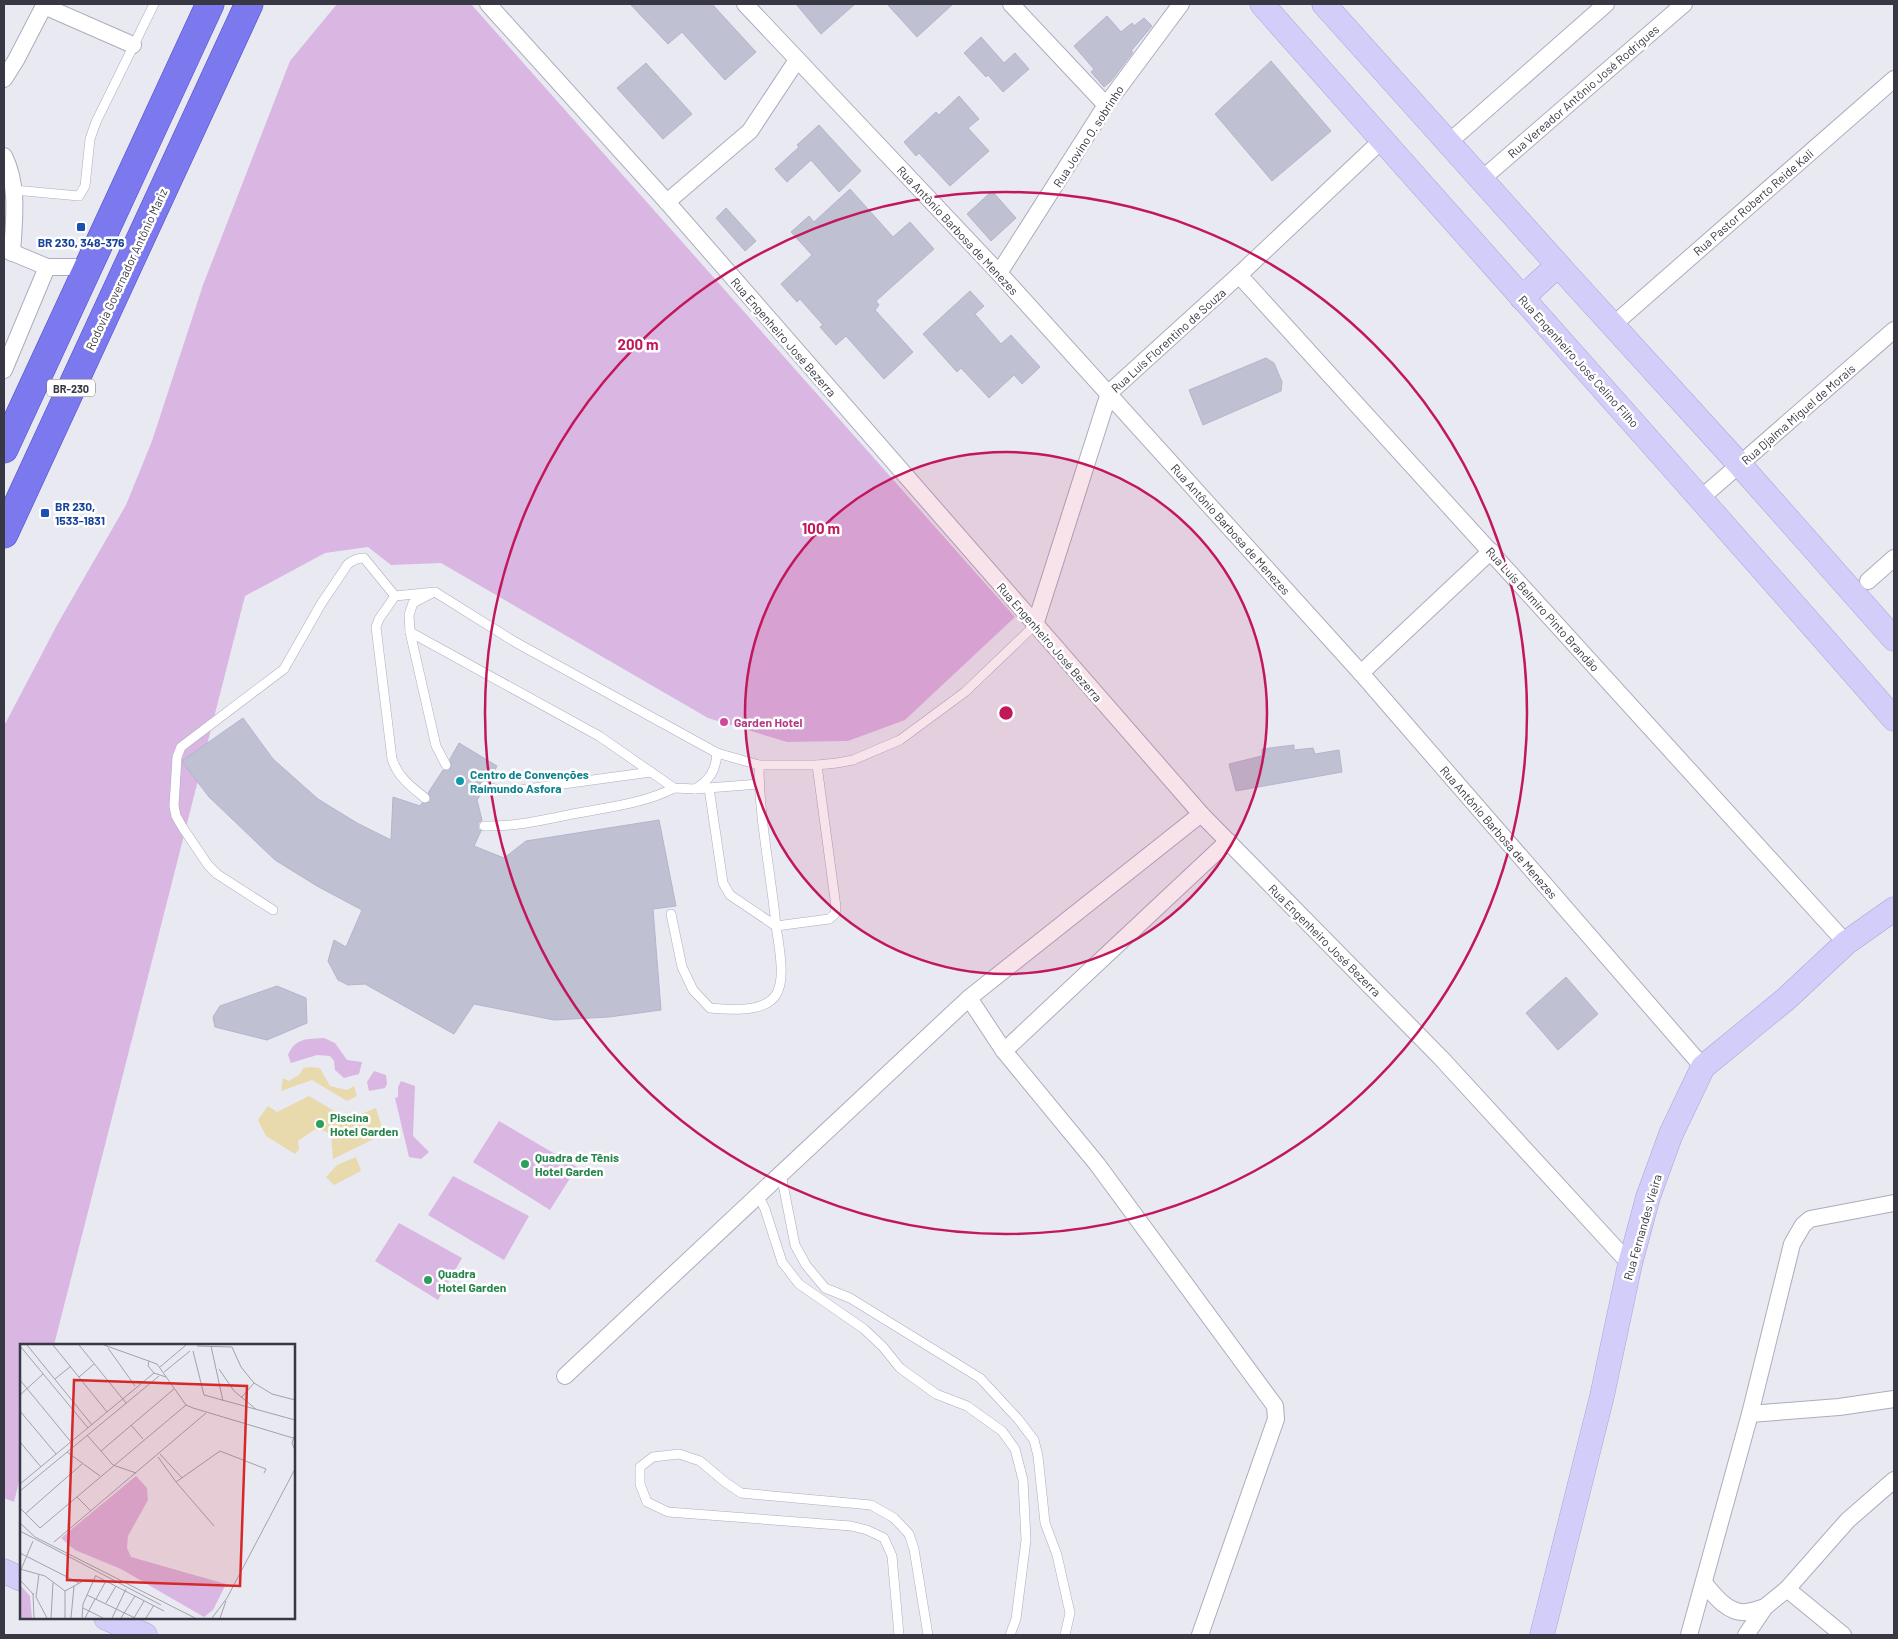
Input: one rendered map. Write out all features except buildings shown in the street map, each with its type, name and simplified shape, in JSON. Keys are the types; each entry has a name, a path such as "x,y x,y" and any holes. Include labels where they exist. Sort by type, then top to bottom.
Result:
{"highway":[{"name":"BR-230","path":"4,449 210,4"},
{"name":"Rodovia Governador Antônio Mariz","path":"4,534 249,4"}],"street":[{"name":"Rua Engenheiro José Bezerra","path":"488,4 667,202 1201,814 1441,1058 1630,1264"},
{"name":"Rua Antônio Barbosa de Menezes","path":"745,4 1000,273 1109,393 1361,673 1702,1067"},
{"path":"1011,4 1106,105"},
{"name":"Rua Jovino O. sobrinho","path":"1000,273 1106,105 1181,4"},
{"name":"Rua Engenheiro José Celino Filho","path":"1262,4 1701,498 1894,720"},
{"path":"1324,4 1558,266 1740,465 1894,639"},
{"path":"1448,143 1606,4"},
{"name":"Rua Vereador Antônio José Rodrigues","path":"1482,179 1684,4"},
{"path":"4,79 16,60 44,5 133,45"},
{"path":"667,202 750,131 797,60"},
{"name":"Rua Pastor Roberto Reide Kali","path":"1613,325 1894,78"},
{"name":"Rua Luís Florentino de Souza","path":"1035,625 1109,393 1239,275 1382,140"},
{"path":"4,156 14,190 8,251 47,267 89,267"},
{"path":"1522,298 1558,266"},
{"path":"5,365 47,267"},
{"name":"Rua Luís Belmiro Pinto Brandão","path":"1239,275 1846,943"},
{"name":"Rua Djalma Miguel de Morais","path":"1701,498 1894,330"},
{"path":"1361,673 1491,551"},
{"path":"1868,581 1894,558"},
{"path":"565,1376 968,998 1201,814"},
{"path":"1004,1050 1228,841"},
{"name":"Rua Fernandes Vieira","path":"1542,1635 1602,1396 1630,1264 1648,1198 1671,1134 1702,1067 1786,999 1846,943 1894,908"},
{"path":"968,998 1004,1050 1097,1164 1275,1406 1276,1419 1200,1635"},
{"path":"1689,1635 1750,1414 1792,1244 1803,1225 1810,1219 1894,1204"},
{"path":"1750,1414 1892,1404"},
{"path":"1746,1635 1765,1607 1787,1589 1848,1520 1894,1480"},
{"path":"4,1571 20,1579"},
{"path":"1704,1583 1715,1597 1728,1607 1743,1612 1765,1607"},
{"path":"1787,1589 1843,1635"},
{"path":"108,1619 144,1635"}],"lane":[{"path":"14,190 79,196 85,186 90,139 96,122 154,4"},
{"path":"273,910 217,874 208,865 183,828 176,816 174,806 177,757 181,747 187,742 284,669 321,604 352,560 364,558 395,596"},
{"path":"425,798 403,780 396,770 392,759 376,627 379,619 395,596 435,592 515,642 717,753 759,765 817,765 853,760 900,740 965,692 1035,625"},
{"path":"435,592 413,603 409,615 410,632 436,746 446,765"},
{"path":"410,632 599,736 674,788"},
{"path":"695,789 704,784 710,777 716,766 717,753"},
{"path":"671,914 682,967 693,990 710,1008 733,1010 761,1006 775,998 781,984 782,962 759,784 759,765"},
{"path":"709,788 723,883 730,895 776,926 829,919 835,914 836,908 817,765"},
{"path":"486,786 512,792 651,772"},
{"path":"484,826 507,826 605,808 660,795 674,788 695,789 759,784"},
{"path":"781,1174 794,1245 806,1265 826,1288 850,1298 980,1378 1018,1418 1034,1440 1038,1456 1045,1523 1057,1555 1070,1613 1065,1635"},
{"path":"758,1195 765,1209 782,1262 799,1284 864,1329 883,1347 900,1368 936,1394 967,1406 1002,1432 1015,1449 1023,1480 1026,1540 1016,1619 1010,1635"},
{"path":"899,1635 892,1556 884,1538 867,1530 850,1526 668,1512 647,1502 640,1484 640,1467 653,1457 679,1454 700,1461 741,1493 871,1505 879,1509 894,1518 908,1534 914,1549 928,1635"}],"shaded area":[{"path":"337,4 471,4 1015,617 905,720 848,741 787,742 708,718 441,563 391,565 368,547 325,553 245,596 54,1344 20,1344 20,1478 14,1502 4,1498 4,726 57,625 126,505 152,441 203,285 290,61"},
{"path":"324,1038 335,1043 347,1060 362,1062 359,1074 344,1078 335,1070 334,1061 330,1056 317,1055 291,1063 288,1055 294,1045 302,1040"},
{"path":"303,1068 320,1068 330,1086 347,1090 354,1086 357,1096 347,1101 312,1080 281,1091 283,1078 289,1081 300,1074"},
{"path":"374,1071 386,1075 387,1084 385,1088 369,1091 367,1082"},
{"path":"401,1081 415,1086 413,1136 429,1152 421,1159 409,1157 395,1098 398,1097 398,1087"},
{"name":"Piscina Hotel Garden","path":"309,1096 348,1119 376,1108 384,1134 333,1159 331,1134 317,1128 298,1141 299,1149 295,1154 266,1136 258,1120 268,1106 277,1112"},
{"name":"Quadra de Tênis Hotel Garden","path":"499,1121 577,1167 550,1210 473,1162"},
{"path":"356,1157 361,1171 334,1185 326,1177 337,1165"},
{"name":"Quadra de Tênis Hotel Garden","path":"453,1176 529,1216 504,1260 428,1215"},
{"name":"Quadra Hotel Garden","path":"399,1223 462,1258 438,1300 375,1261"}],"place":[{"name":"BR 230, 348-376","path":"81,227"},
{"name":"BR 230, 1533-1831","path":"45,513"},
{"name":"Garden Hotel","path":"724,722"},
{"name":"Centro de Convenções Raimundo Asfora","path":"460,781"},
{"name":"Piscina Hotel Garden","path":"320,1124"},
{"name":"Quadra de Tênis Hotel Garden","path":"525,1164"},
{"name":"Quadra Hotel Garden","path":"428,1280"}]}
